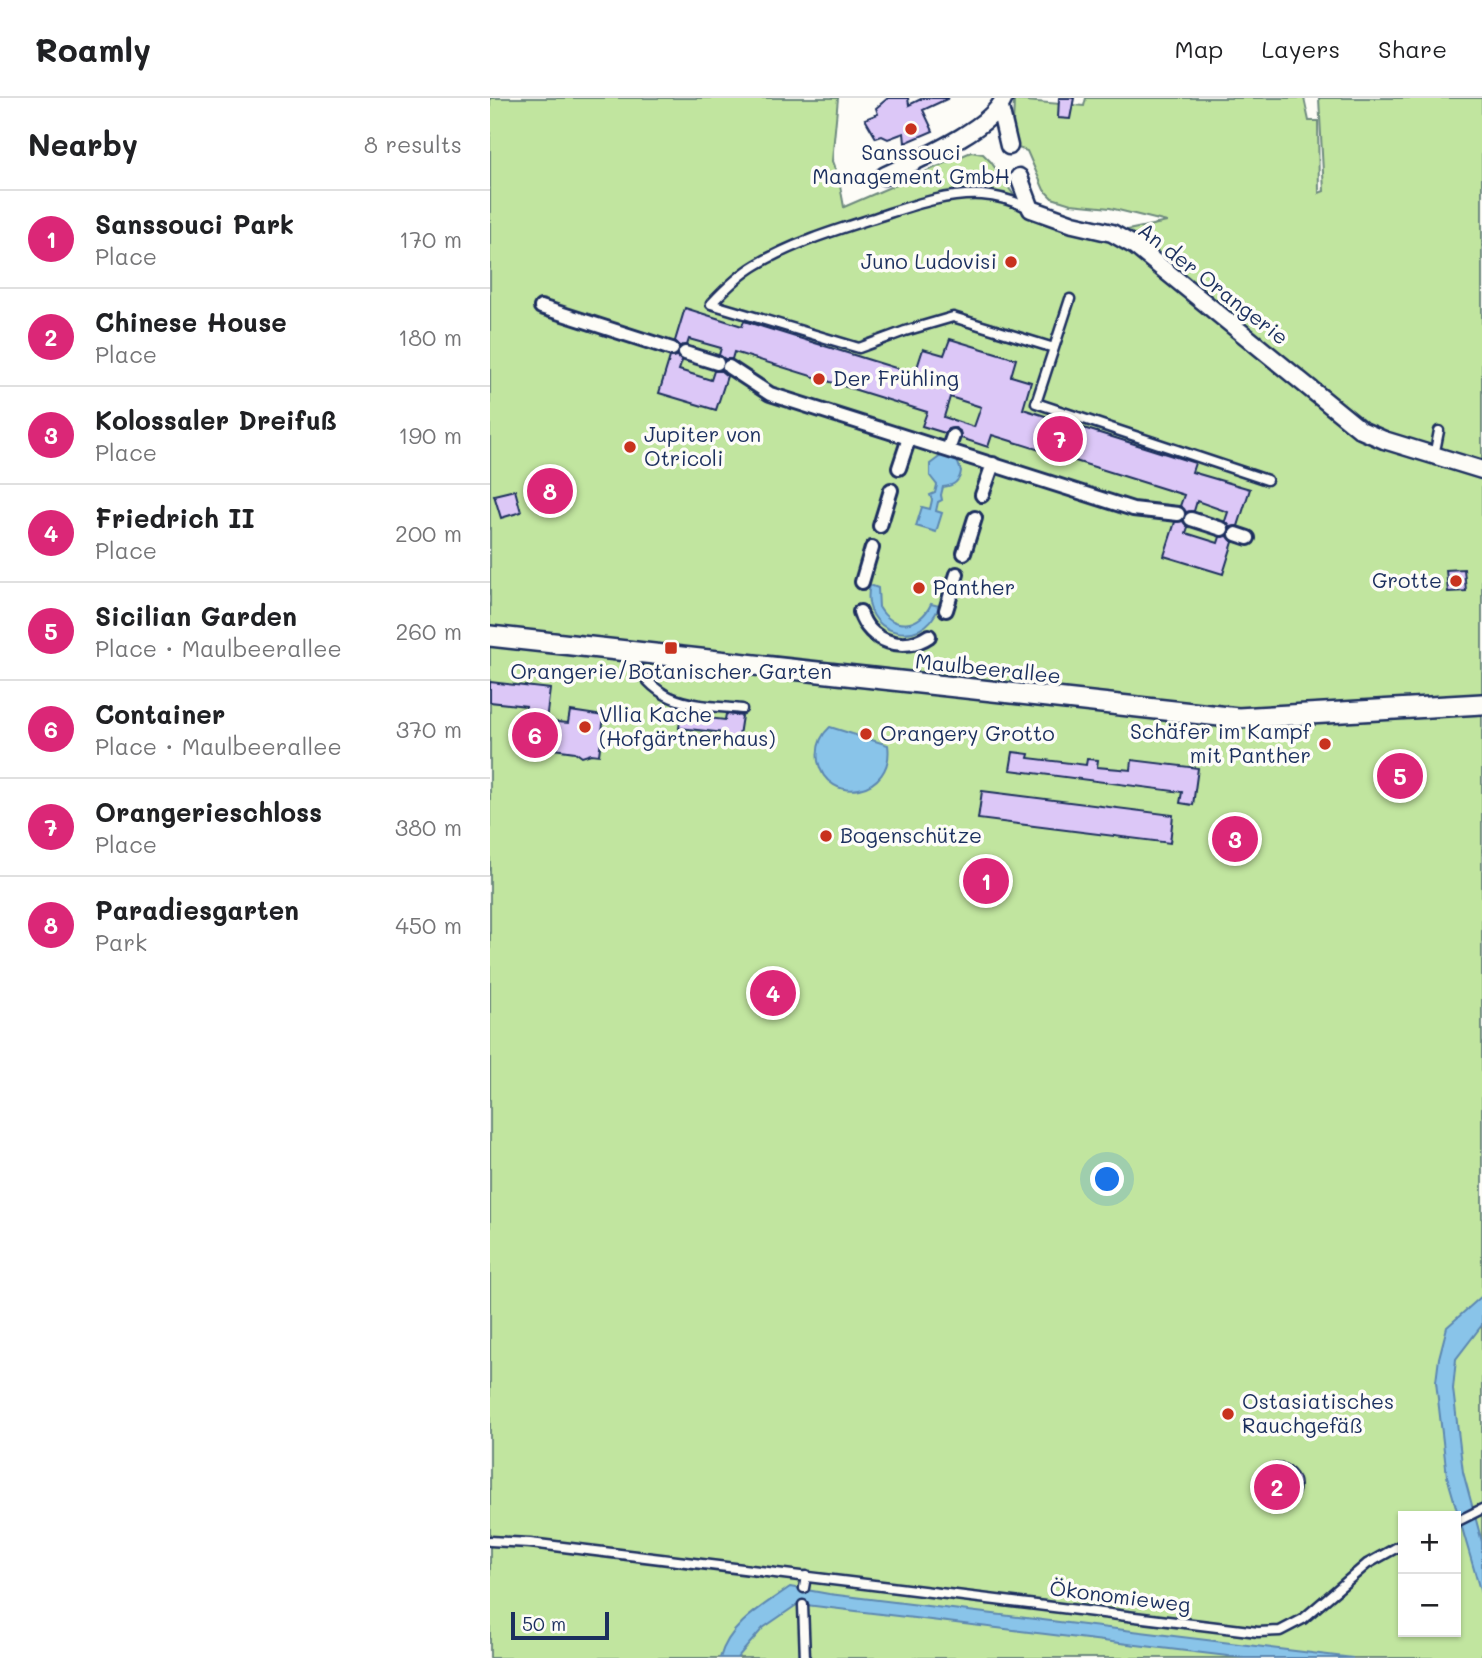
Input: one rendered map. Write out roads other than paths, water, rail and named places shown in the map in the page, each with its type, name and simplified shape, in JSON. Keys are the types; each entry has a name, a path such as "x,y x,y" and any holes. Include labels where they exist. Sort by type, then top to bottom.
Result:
{"street":[{"path":"884,176 945,146 1002,103 1009,146"},
{"path":"1019,177 1031,209"},
{"name":"An der Orangerie","path":"1031,209 1063,221 1112,233 1136,246 1361,430 1482,470"},
{"path":"541,307 723,365 770,394 1133,509 1178,514"},
{"path":"948,450 953,436"},
{"path":"899,468 909,438"},
{"path":"982,495 993,464"},
{"path":"880,526 891,490"},
{"path":"964,553 975,517"},
{"path":"1191,519 1222,529"},
{"path":"862,582 872,548"},
{"path":"946,610 957,574"},
{"path":"859,619 872,638 889,646 905,648 927,641"},
{"name":"Maulbeerallee","path":"490,636 1238,718 1482,704"}],"lane":[{"name":"An der Orangerie","path":"1031,209 984,195 947,197 905,207 819,236 777,254 738,278 712,304 859,348 953,317 1054,348"},
{"path":"1070,299 1036,403 1267,480"},
{"path":"1434,456 1439,431"},
{"path":"629,652 641,673 661,694 686,704 742,709"},
{"path":"1461,1520 1480,1511"},
{"name":"Ökonomieweg","path":"490,1541 530,1543 1269,1631 1280,1630 1303,1619 1367,1564 1398,1547"},
{"path":"804,1588 806,1576"},
{"path":"803,1605 805,1658"}],"water":[{"path":"942,455 956,458 961,471 955,482 943,487 942,500 938,502 936,511 942,513 936,532 916,526 922,507 930,509 930,495 935,493 937,485 930,476 930,464"},
{"path":"870,585 878,588 879,607 885,615 899,623 906,624 920,618 931,604 939,606 931,621 920,629 907,633 894,631 882,625 873,615 869,602"},
{"path":"830,727 888,745 887,762 881,775 871,784 859,789 846,789 834,785 824,776 818,761 818,746"},
{"path":"1482,1296 1482,1325 1456,1359 1453,1389 1463,1472 1482,1542 1482,1597 1461,1524 1461,1511 1457,1511 1447,1476 1436,1382 1447,1327"},
{"path":"790,1587 1353,1658 1244,1658 798,1604 763,1628 737,1658 720,1658 724,1646 739,1626"}],"place":[{"name":"Sanssouci Management GmbH","path":"911,129"},
{"name":"Juno Ludovisi","path":"1011,262"},
{"name":"Der Frühling","path":"819,379"},
{"name":"Orangerieschloss","path":"1060,439"},
{"name":"Jupiter von Otricoli","path":"630,447"},
{"name":"Paradiesgarten","path":"550,491"},
{"name":"Grotte","path":"1456,581"},
{"name":"Panther","path":"919,588"},
{"name":"Orangerie/Botanischer Garten","path":"671,648"},
{"name":"Vllia Kache (Hofgärtnerhaus)","path":"585,727"},
{"name":"Orangery Grotto","path":"866,734"},
{"name":"Container","path":"535,735"},
{"name":"Schäfer im Kampf mit Panther","path":"1325,744"},
{"name":"Sicilian Garden","path":"1400,776"},
{"name":"Bogenschütze","path":"826,836"},
{"name":"Kolossaler Dreifuß","path":"1235,839"},
{"name":"Sanssouci Park","path":"986,881"},
{"name":"Friedrich II","path":"773,993"},
{"name":"Ostasiatisches Rauchgefäß","path":"1228,1414"},
{"name":"Chinese House","path":"1277,1487"}]}
